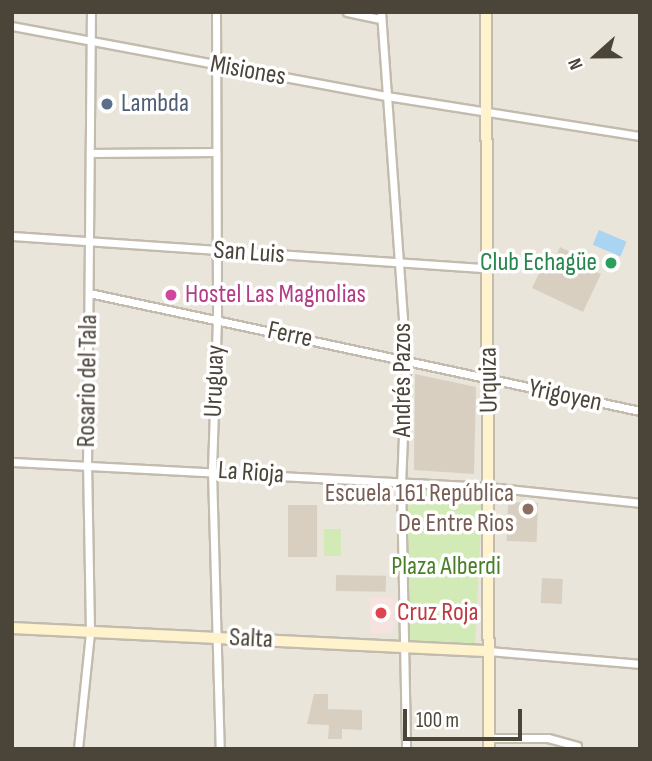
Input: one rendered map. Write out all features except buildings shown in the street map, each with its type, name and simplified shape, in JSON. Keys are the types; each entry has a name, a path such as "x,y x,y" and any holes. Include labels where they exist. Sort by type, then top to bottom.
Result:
{"street":[{"name":"Rosario del Tala","path":"79,749 90,632 86,467 92,153 91,12"},
{"name":"Uruguay","path":"216,12 214,65 217,319 212,471 219,638 220,749"},
{"path":"347,12 381,16"},
{"name":"Urquiza","path":"486,12 484,110 490,380 489,743"},
{"name":"Andrés Pazos","path":"381,16 406,361 401,483 406,749"},
{"name":"Misiones","path":"12,26 387,96 640,136"},
{"path":"92,153 215,152"},
{"name":"San Luis","path":"12,236 486,268"},
{"name":"Ferre","path":"89,293 490,380"},
{"name":"Yrigoyen","path":"490,380 640,411"},
{"name":"La Rioja","path":"12,462 489,488 640,503"},
{"name":"Salta","path":"12,628 489,651"},
{"path":"489,651 640,664"},
{"path":"489,743 548,738 577,746"}],"shaded area":[{"path":"12,12 640,12 640,749 12,749"},
{"name":"Cruz Roja","path":"370,598 393,598 393,629 388,633 370,633"}],"green space":[{"name":"Plaza Alberdi","path":"406,488 483,492 475,647 398,643"},
{"path":"324,529 341,529 341,556 324,556"}],"water":[{"path":"599,230 627,242 620,256 593,245"}],"place":[{"name":"Lambda","path":"107,104"},
{"name":"Club Echagüe","path":"611,263"},
{"name":"Hostel Las Magnolias","path":"171,295"},
{"name":"Escuela 161 República De Entre Rios","path":"528,509"},
{"name":"Cruz Roja","path":"381,613"}]}
